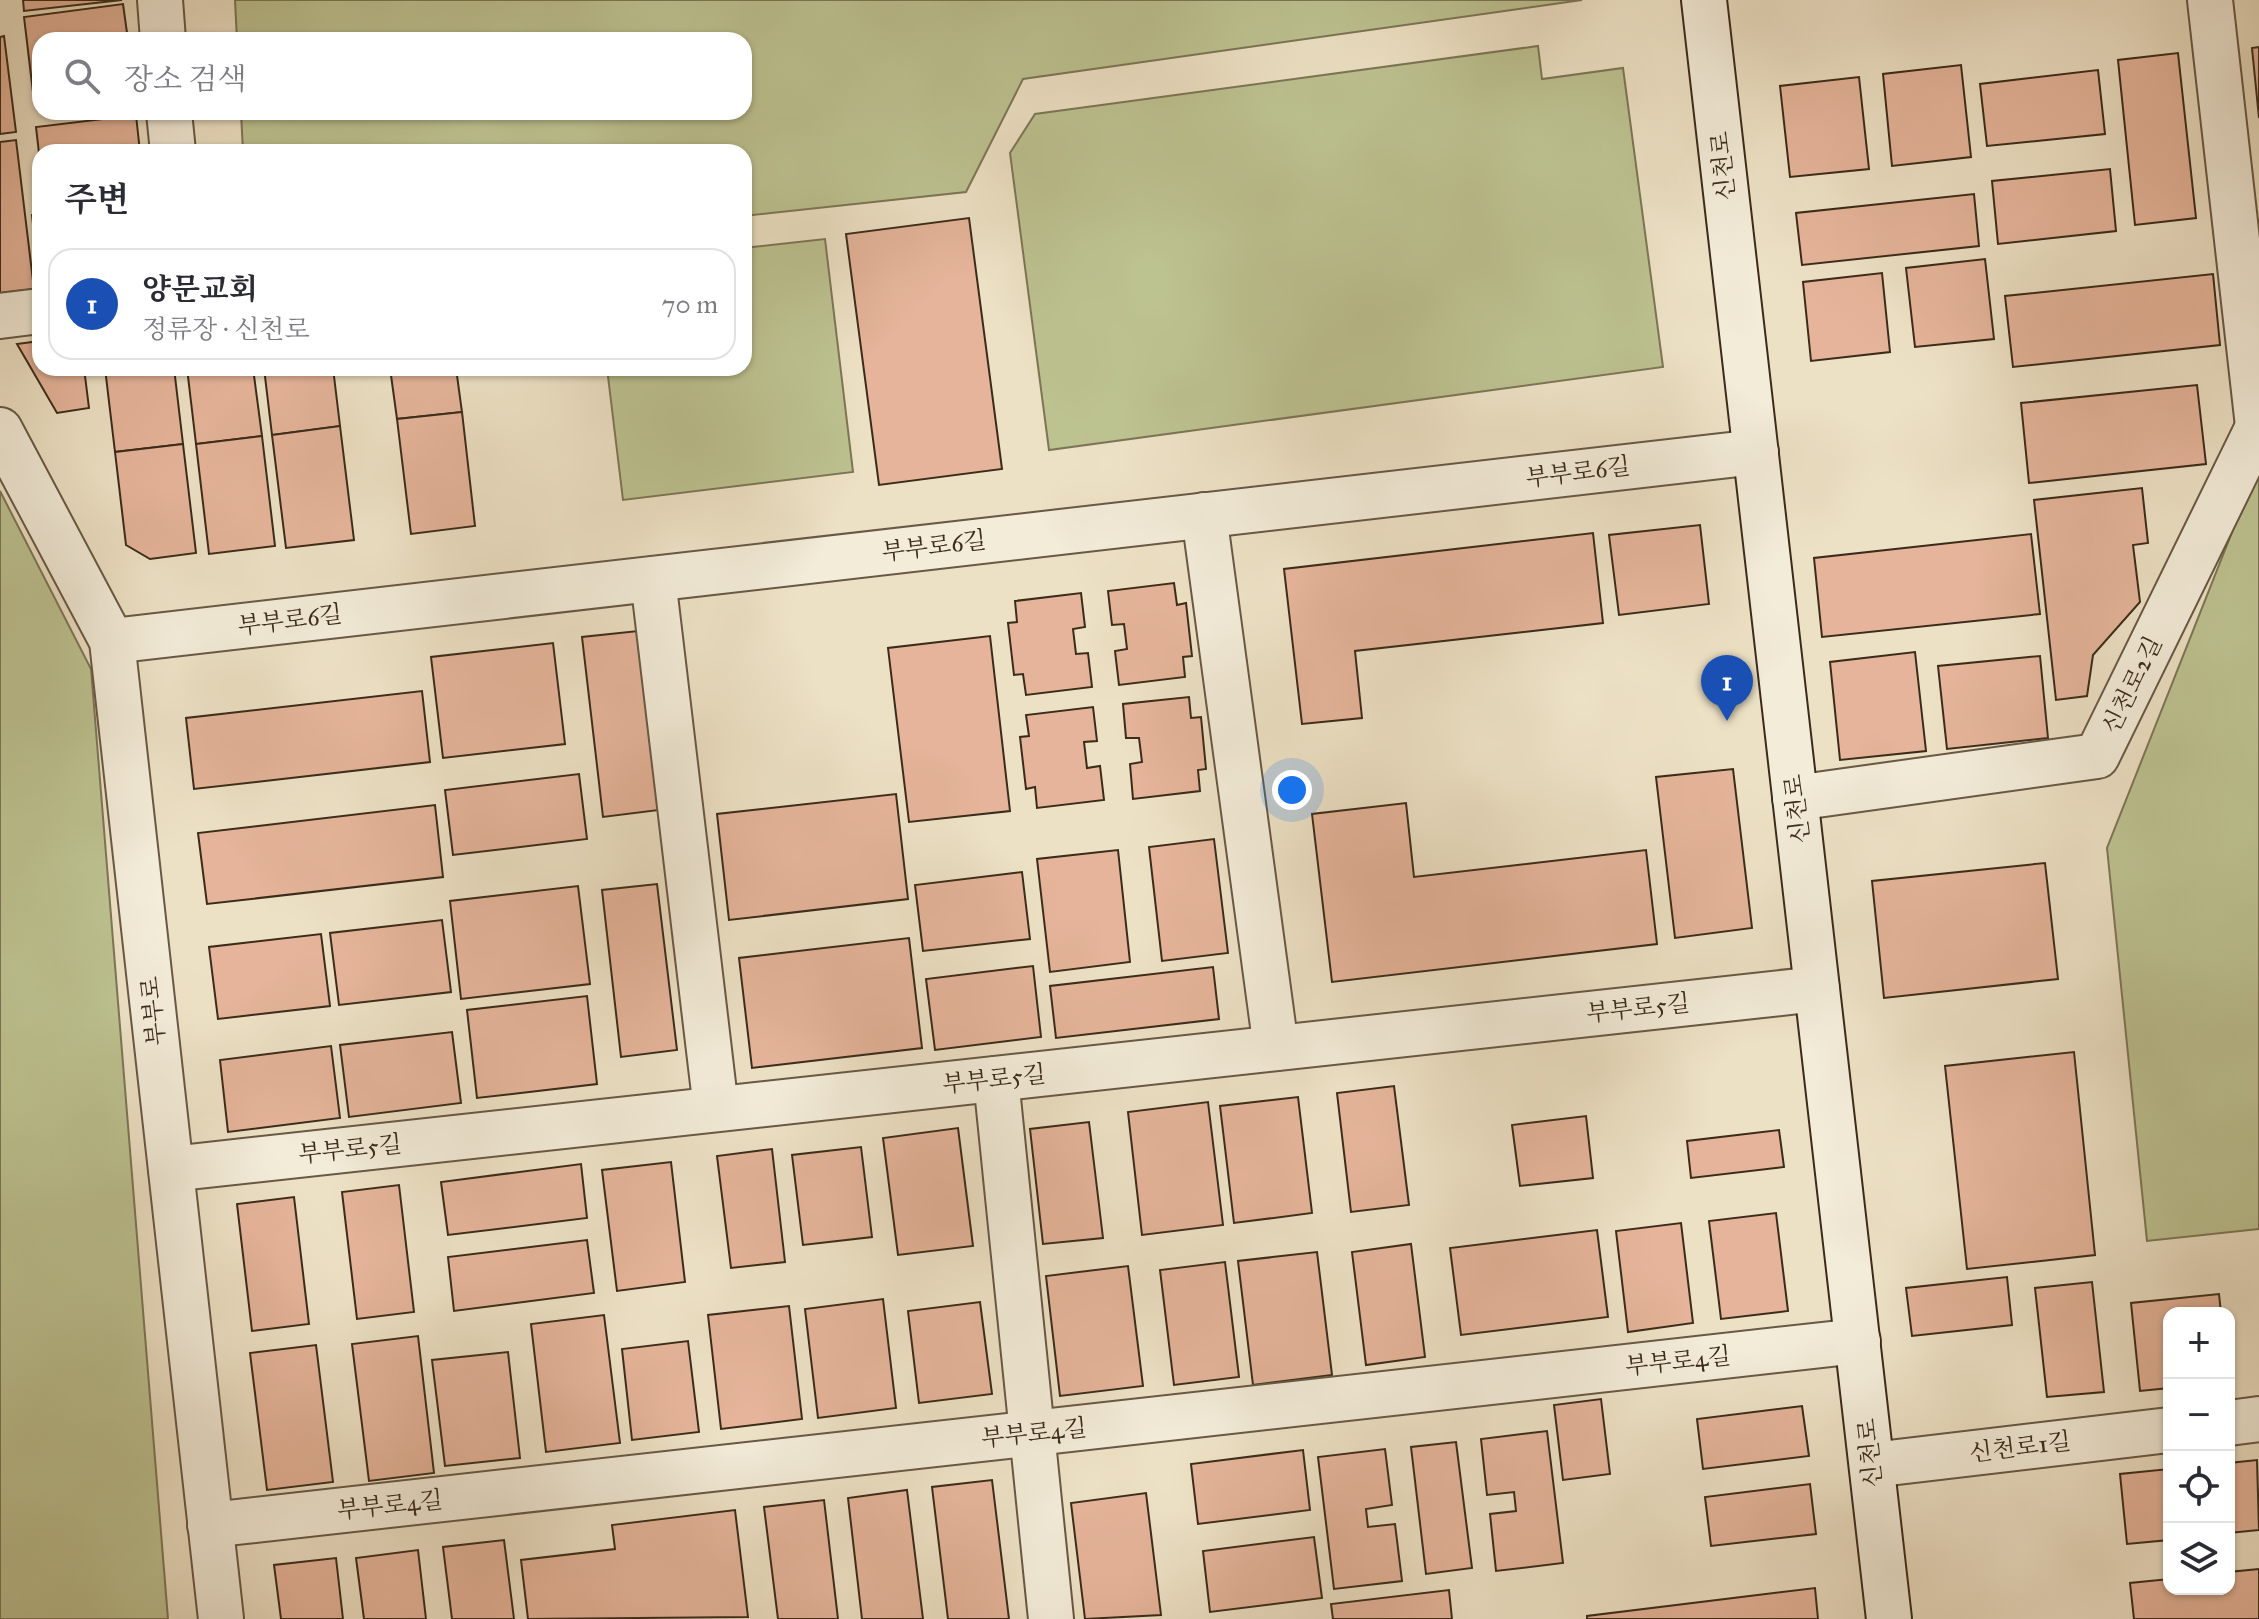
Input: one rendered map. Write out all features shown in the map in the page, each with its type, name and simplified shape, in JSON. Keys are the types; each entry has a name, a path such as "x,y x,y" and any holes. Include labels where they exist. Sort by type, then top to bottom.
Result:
{"street":[{"path":"160,0 162,32"},
{"name":"신천로","path":"1704,0 1889,1619"},
{"name":"신천로2길","path":"1795,798 2097,756 2258,426 2210,0"},
{"path":"170,120 172,144"},
{"path":"0,316 32,312"},
{"name":"부부로","path":"0,430 112,641 221,1619"},
{"name":"부부로6길","path":"112,641 1756,452"},
{"path":"1204,515 1276,1048"},
{"path":"653,579 716,1109"},
{"name":"부부로5길","path":"171,1169 1817,989"},
{"path":"996,1079 1051,1619"},
{"name":"부부로4길","path":"210,1525 1858,1341"},
{"path":"2235,1422 2259,1419"},
{"name":"신천로1길","path":"1872,1465 2163,1431"}],"green space":[{"path":"235,0 1582,0 1023,79 966,192 752,215 752,144 243,144 241,120 752,120 752,32 237,32"},
{"path":"1538,46 1542,79 1623,68 1663,367 1049,450 1010,153 1035,114"},
{"path":"825,239 853,472 623,500 608,376 752,376 752,247"},
{"path":"2259,464 2259,1229 2147,1241 2107,848"},
{"path":"0,491 91,669 168,1619 0,1619"}],"building":[{"path":"23,0 122,0 24,11"},
{"path":"123,4 127,32 32,32 32,84 24,17"},
{"path":"4,36 16,132 0,134 0,37"},
{"path":"2259,47 2259,118 2252,48"},
{"path":"2178,53 2196,218 2135,225 2118,60"},
{"path":"1961,65 1971,157 1892,166 1883,74"},
{"path":"2098,70 2105,134 1987,146 1980,84"},
{"path":"1859,77 1869,169 1790,177 1780,86"},
{"path":"94,120 137,120 139,144 38,144 36,127"},
{"path":"16,140 32,289 0,293 0,142"},
{"path":"2110,169 2116,231 1998,244 1992,181"},
{"path":"1974,194 1979,246 1802,265 1796,213"},
{"path":"969,218 1002,469 879,485 846,234"},
{"path":"1985,259 1994,339 1915,347 1906,268"},
{"path":"1882,273 1890,352 1811,361 1803,282"},
{"path":"2213,274 2220,345 2013,367 2005,296"},
{"path":"32,342 32,370 17,344"},
{"path":"36,376 85,376 89,408 57,413"},
{"path":"106,376 175,376 183,444 115,452"},
{"path":"188,376 254,376 262,436 196,444"},
{"path":"265,376 334,376 340,426 272,435"},
{"path":"391,376 457,376 462,412 397,419"},
{"path":"2197,385 2206,464 2029,483 2021,403"},
{"path":"462,412 475,526 411,534 397,419"},
{"path":"340,426 354,540 286,548 272,435"},
{"path":"262,436 275,546 209,554 196,444"},
{"path":"183,444 196,553 150,559 126,545 115,452"},
{"path":"2142,488 2148,543 2133,545 2140,602 2093,655 2087,696 2056,700 2034,500"},
{"path":"1700,525 1709,604 1619,615 1609,535"},
{"path":"1593,533 1603,623 1355,651 1362,718 1302,724 1284,569"},
{"path":"2031,534 2040,614 1822,637 1814,558"},
{"path":"1174,583 1177,605 1186,603 1192,656 1183,657 1185,677 1119,685 1115,651 1127,649 1124,624 1112,625 1108,591"},
{"path":"1081,593 1085,627 1073,629 1076,654 1088,653 1092,687 1026,695 1023,674 1014,675 1008,623 1017,622 1015,601"},
{"path":"638,631 659,810 603,817 582,637"},
{"path":"990,636 1010,811 909,822 888,648"},
{"path":"553,643 565,744 443,758 431,657"},
{"path":"1915,652 1926,751 1840,760 1830,662"},
{"path":"2040,656 2048,738 1947,749 1938,666"},
{"path":"422,691 430,762 194,789 186,718"},
{"path":"1189,697 1191,718 1201,717 1206,769 1198,770 1200,791 1133,799 1130,764 1142,762 1139,738 1126,738 1123,704"},
{"path":"1093,707 1097,741 1084,742 1087,768 1100,766 1104,800 1037,808 1035,787 1026,789 1020,737 1029,736 1026,715"},
{"path":"1733,769 1752,928 1675,938 1656,777"},
{"path":"579,774 587,839 453,855 445,790"},
{"path":"896,794 908,899 729,920 717,814"},
{"path":"1406,803 1414,877 1646,850 1657,944 1332,982 1312,814"},
{"path":"435,805 443,877 207,904 198,833"},
{"path":"1214,839 1228,953 1162,961 1149,847"},
{"path":"1118,850 1130,962 1050,972 1037,859"},
{"path":"2045,863 2058,979 1884,998 1872,881"},
{"path":"1022,872 1030,939 923,951 915,885"},
{"path":"657,884 677,1050 621,1057 602,890"},
{"path":"578,886 590,984 461,999 450,901"},
{"path":"442,920 451,992 339,1005 330,933"},
{"path":"321,934 330,1006 218,1019 209,947"},
{"path":"909,938 922,1048 752,1068 739,958"},
{"path":"1033,966 1041,1037 935,1050 926,979"},
{"path":"1213,967 1219,1019 1056,1038 1050,986"},
{"path":"587,996 597,1084 477,1098 467,1010"},
{"path":"452,1032 461,1103 349,1117 340,1045"},
{"path":"331,1046 340,1118 228,1132 220,1060"},
{"path":"2074,1052 2095,1255 1967,1269 1945,1066"},
{"path":"1394,1086 1409,1205 1351,1212 1337,1093"},
{"path":"1298,1097 1312,1213 1234,1223 1220,1106"},
{"path":"1208,1102 1223,1225 1142,1235 1128,1112"},
{"path":"1586,1116 1593,1178 1520,1186 1512,1125"},
{"path":"1089,1122 1103,1238 1043,1244 1030,1129"},
{"path":"958,1128 973,1246 898,1255 883,1138"},
{"path":"1779,1130 1784,1167 1691,1178 1687,1141"},
{"path":"861,1147 872,1237 803,1245 792,1155"},
{"path":"772,1149 785,1262 731,1268 717,1156"},
{"path":"671,1162 685,1282 617,1291 602,1170"},
{"path":"581,1164 587,1218 448,1235 441,1182"},
{"path":"399,1185 414,1312 357,1319 342,1192"},
{"path":"294,1197 309,1324 252,1331 237,1204"},
{"path":"1776,1213 1788,1311 1721,1319 1709,1221"},
{"path":"1681,1223 1693,1323 1628,1332 1616,1231"},
{"path":"1597,1230 1608,1317 1461,1335 1450,1248"},
{"path":"587,1240 594,1293 454,1311 448,1257"},
{"path":"1411,1244 1425,1357 1366,1365 1352,1252"},
{"path":"1317,1252 1332,1375 1253,1385 1238,1261"},
{"path":"1225,1262 1239,1377 1174,1385 1160,1270"},
{"path":"1128,1266 1143,1386 1060,1396 1046,1276"},
{"path":"2007,1277 2012,1325 1912,1336 1906,1288"},
{"path":"2092,1282 2104,1392 2047,1397 2035,1288"},
{"path":"2219,1294 2220,1307 2163,1307 2163,1389 2140,1391 2131,1303"},
{"path":"883,1299 896,1408 818,1418 805,1309"},
{"path":"980,1302 992,1394 919,1403 908,1311"},
{"path":"789,1306 802,1419 721,1429 708,1315"},
{"path":"604,1315 620,1443 546,1452 531,1324"},
{"path":"418,1336 434,1473 369,1481 352,1344"},
{"path":"688,1341 699,1432 632,1440 622,1349"},
{"path":"316,1345 333,1482 267,1490 250,1353"},
{"path":"508,1352 520,1458 445,1466 432,1360"},
{"path":"1601,1399 1610,1474 1563,1480 1554,1405"},
{"path":"1802,1406 1809,1456 1703,1469 1697,1419"},
{"path":"1547,1431 1563,1563 1496,1571 1490,1514 1516,1511 1514,1492 1487,1495 1481,1439"},
{"path":"1456,1442 1472,1568 1426,1574 1411,1447"},
{"path":"1385,1449 1392,1505 1366,1509 1368,1527 1395,1524 1402,1581 1334,1589 1318,1457"},
{"path":"1303,1450 1310,1510 1198,1524 1191,1464"},
{"path":"2257,1460 2259,1530 2235,1532 2235,1462"},
{"path":"2163,1470 2163,1541 2127,1544 2120,1474"},
{"path":"992,1480 1009,1619 948,1619 932,1487"},
{"path":"1810,1484 1816,1534 1711,1546 1705,1497"},
{"path":"907,1490 923,1619 862,1619 848,1498"},
{"path":"1146,1493 1161,1615 1085,1619 1071,1503"},
{"path":"824,1500 838,1619 778,1619 764,1507"},
{"path":"735,1510 748,1617 528,1619 521,1560 615,1549 612,1525"},
{"path":"1314,1537 1322,1598 1210,1612 1203,1551"},
{"path":"504,1540 514,1619 452,1619 443,1547"},
{"path":"418,1550 426,1619 364,1619 356,1558"},
{"path":"336,1558 343,1619 281,1619 274,1565"},
{"path":"2259,1569 2259,1619 2134,1619 2130,1583 2163,1580 2163,1595 2235,1595 2235,1571"},
{"path":"1815,1588 1818,1619 1587,1619 1587,1616"},
{"path":"1449,1590 1452,1619 1333,1619 1331,1604"}],"place":[{"name":"양문교회","path":"1727,721"}]}
